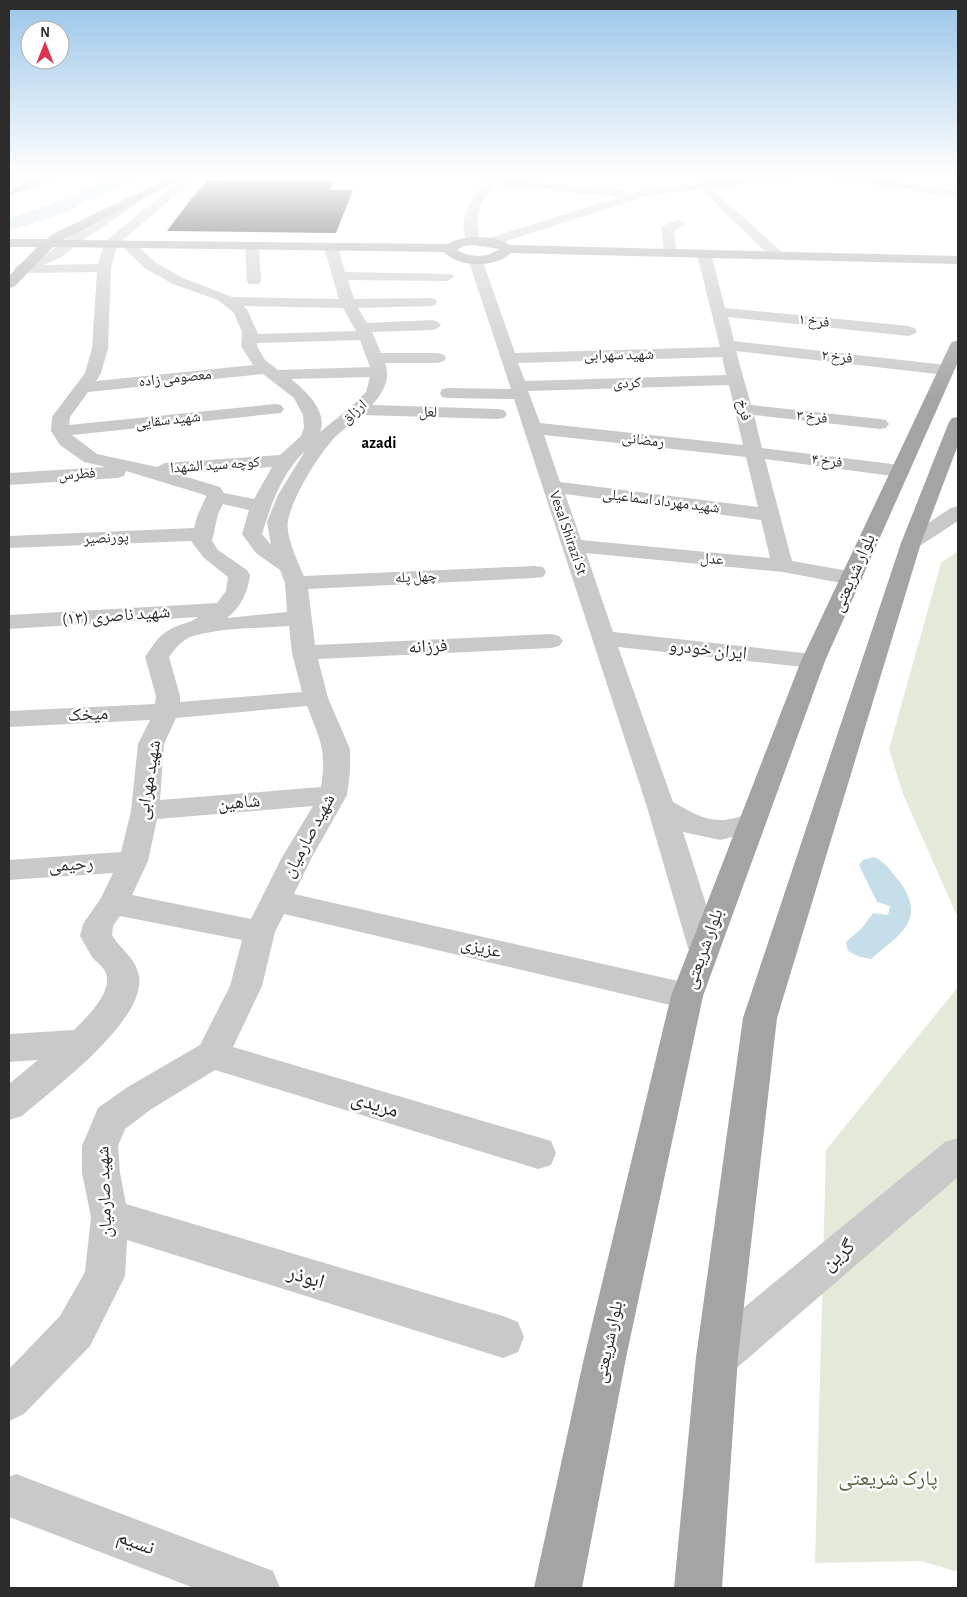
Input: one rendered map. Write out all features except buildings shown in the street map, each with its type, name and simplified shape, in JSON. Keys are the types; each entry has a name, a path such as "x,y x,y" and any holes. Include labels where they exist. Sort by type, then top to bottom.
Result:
{"main road":[{"path":"9,284 21,269 43,249"},
{"path":"470,249 494,257 505,252 506,249 958,260"},
{"name":"بلوار شریعتی","path":"558,1588 605,1358 687,996 813,661 952,357"},
{"path":"698,1588 717,1357 760,1018 911,543 958,422"}],"street":[{"path":"21,269 55,256 64,249"},
{"path":"105,249 100,348 93,373 61,417 60,431 66,441 91,458 145,470 213,491 216,497 203,534"},
{"path":"114,249 178,281 229,301 242,311 250,332 249,346 259,363 301,395 312,415 313,427 310,438 285,460 260,506 252,534 264,549 293,575"},
{"path":"252,249 254,280"},
{"path":"332,249 348,304 370,347"},
{"path":"669,249 670,253"},
{"path":"770,249 777,255"},
{"name":"Vesal Shirazi St","path":"474,250 508,358 661,807 704,948"},
{"name":"فرخ","path":"704,254 783,566"},
{"path":"21,269 104,268"},
{"path":"340,276 447,277"},
{"path":"229,301 348,304 430,302"},
{"name":"فرخ ۱","path":"719,312 909,330"},
{"path":"370,347 433,325"},
{"path":"250,338 370,347 438,358"},
{"path":"370,347 404,343"},
{"name":"معصومی زاده","path":"85,386 269,372 370,347"},
{"name":"ارزاق","path":"293,575 280,540 277,522 288,495 324,438 358,410 374,393 370,347"},
{"name":"شهید سهرابی","path":"508,358 728,348"},
{"name":"فرخ ۲","path":"728,348 952,357"},
{"name":"کردی","path":"448,393 736,380"},
{"name":"شهید سقایی","path":"60,431 275,408"},
{"name":"فرخ ۳","path":"744,409 880,424"},
{"name":"لعل","path":"358,410 498,414"},
{"name":"رمضانی","path":"532,428 754,452"},
{"name":"فرخ ۴","path":"754,452 900,471"},
{"name":"کوچه سید الشهدا","path":"145,470 285,460"},
{"name":"فطرس","path":"9,479 145,470"},
{"name":"شهید مهرداد اسماعیلی","path":"552,487 770,515"},
{"path":"216,497 260,506"},
{"path":"911,543 958,512"},
{"name":"پورنصیر","path":"9,542 203,534"},
{"name":"شهید مهرابی","path":"9,1105 82,1044 102,1022 121,994 122,976 118,963 104,949 96,936 98,924 113,903 133,861 145,811 151,744 167,711 168,696 157,658 165,645 178,634 200,627 224,609 238,591 239,575 206,548 201,542 203,534"},
{"name":"عدل","path":"572,546 783,566 852,578"},
{"name":"چهل پله","path":"293,575 535,572"},
{"name":"شهید صارمیان","path":"9,1399 75,1331 105,1276 110,1217 101,1173 100,1146 112,1120 138,1099 212,1055 246,986 260,932 274,901 333,795 337,771 337,749 316,698 304,653 293,575"},
{"name":"شهید ناصری (۱۳)","path":"9,622 224,609"},
{"path":"200,627 299,618"},
{"name":"ایران خودرو","path":"604,638 813,661"},
{"name":"فرزانه","path":"304,653 551,641"},
{"name":"میخک","path":"9,719 167,711 316,698"},
{"name":"شاهين","path":"145,811 333,795"},
{"path":"661,807 692,825 720,830 752,823"},
{"name":"رحیمی","path":"9,870 133,861"},
{"name":"عزیزی","path":"274,901 687,996"},
{"path":"113,903 260,932"},
{"path":"9,1048 82,1044"},
{"name":"مریدی","path":"212,1055 538,1153"},
{"name":"گرین","path":"717,1357 958,1154"},
{"name":"ابوذر","path":"110,1217 503,1337"},
{"name":"نسیم","path":"16,1497 256,1588"}],"green space":[{"path":"958,551 958,918 903,794 889,749 941,563"},
{"name":"پارک شریعتی","path":"958,987 958,1572 921,1561 815,1563 826,1150"}],"water":[{"path":"874,857 885,865 899,881 911,906 911,916 900,934 871,959 860,957 848,951 846,942 862,928 873,913 888,915 890,906 877,902 859,865 863,860"}],"district":[{"name":"azadi","path":"379,443"}]}
